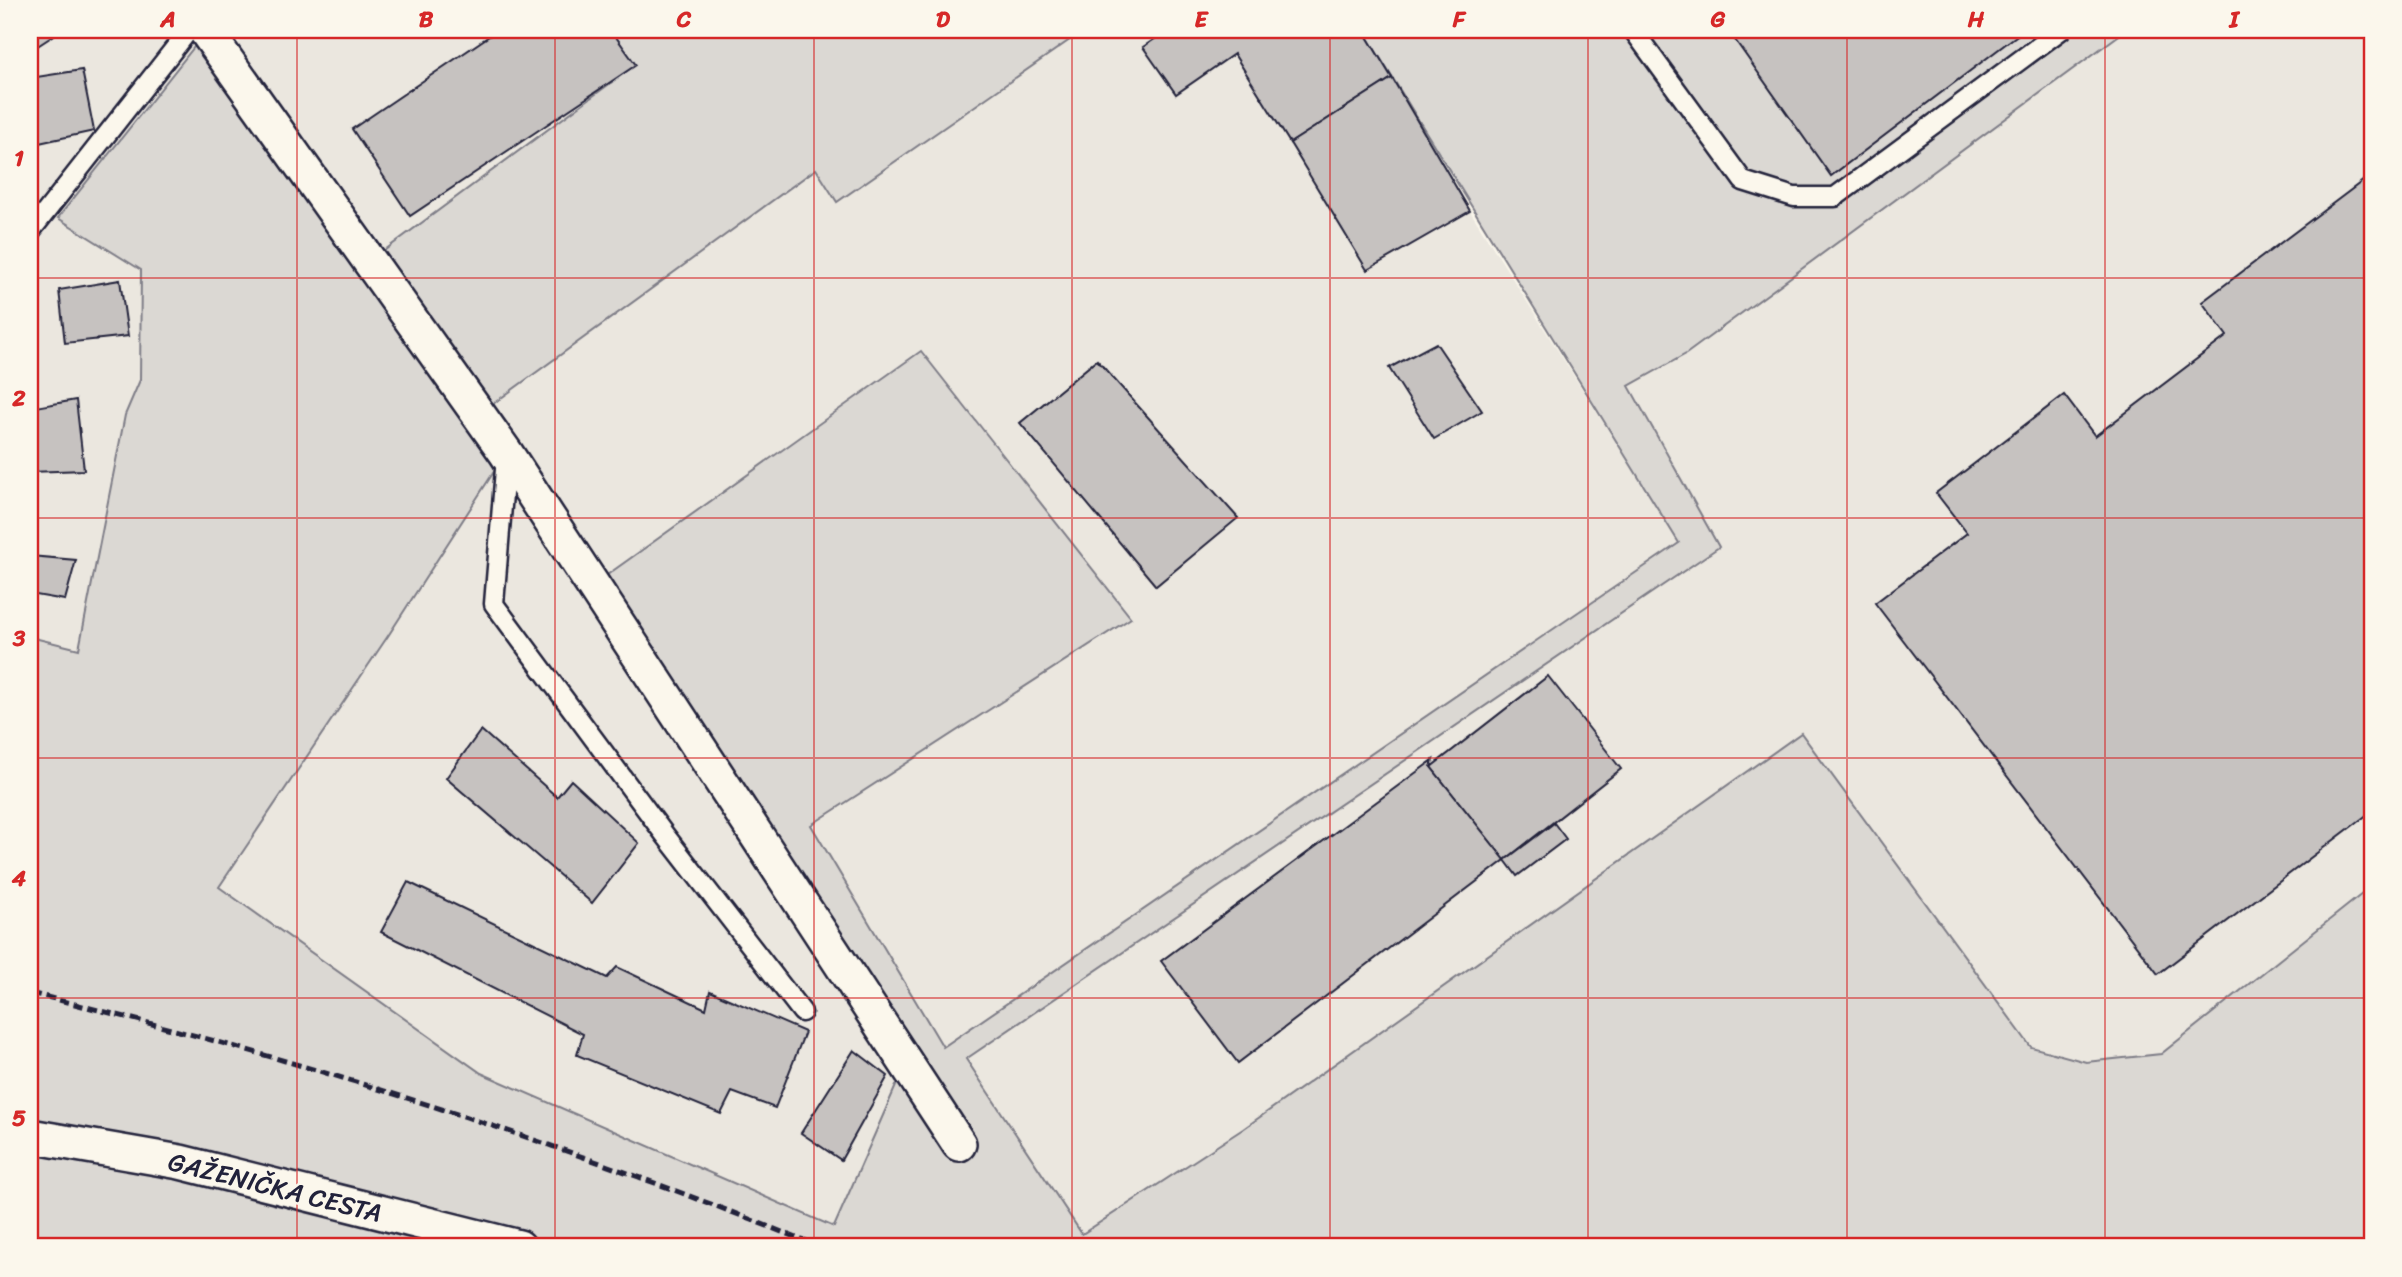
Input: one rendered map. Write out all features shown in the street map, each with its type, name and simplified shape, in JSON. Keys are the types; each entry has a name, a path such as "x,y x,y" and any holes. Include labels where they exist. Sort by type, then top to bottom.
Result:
{"street":[{"path":"205,30 506,453 959,1144"},
{"name":"GAŽENIČKA CESTA","path":"30,1136 180,1161 519,1247"}],"lane":[{"path":"30,232 188,30"},
{"path":"1633,30 1743,181 1794,198 1835,197 2061,30"},
{"path":"506,453 494,604 665,835 802,1012"}],"shaded area":[{"path":"30,30 205,30 141,270 140,380 125,415 79,650 30,637"},
{"path":"257,30 611,30 636,65 370,261 222,54"},
{"path":"611,30 1084,30 837,202 816,169 479,414 506,453 388,636 219,887 481,1073 834,1227 906,1063 593,585 921,351 1131,618 811,825 943,1047 1679,543 1363,30 2126,30 1686,354 1629,386 1719,547 966,1059 1082,1234 1243,1129 1801,733 2031,1047 2086,1062 2161,1054 2372,886 2372,1247 30,1247 30,637 79,649 125,415 140,380 141,270 58,218 206,32 370,261 635,65"},
{"path":"1084,30 1363,30 1470,211 1679,543 943,1047 811,825 1131,617 921,351 593,585 906,1063 835,1227 481,1073 219,887 506,453 478,414 816,169 837,202"},
{"path":"2126,30 2372,30 2372,886 2161,1055 2086,1062 2031,1047 1801,733 1243,1129 1082,1234 966,1059 1719,547 1628,386 1686,354"}],"building":[{"path":"30,30 62,30 30,51"},
{"path":"498,30 611,30 636,65 410,216 352,129"},
{"path":"1168,30 1363,30 1392,78 1290,143 1234,54 1176,94 1143,47"},
{"path":"1728,30 2024,30 1831,176"},
{"path":"82,70 94,131 30,145 30,78"},
{"path":"1392,78 1470,211 1367,270 1290,143"},
{"path":"2372,174 2372,811 2158,974 1875,603 1967,533 1936,493 2064,395 2095,436 2227,336 2202,302"},
{"path":"120,280 128,336 65,343 59,290"},
{"path":"1436,343 1482,411 1434,439 1389,368"},
{"path":"1097,360 1238,518 1156,586 1020,423"},
{"path":"76,400 84,470 30,472 30,408"},
{"path":"30,556 76,560 65,600 30,594"},
{"path":"1548,676 1621,769 1505,860 1431,767"},
{"path":"481,730 557,797 571,780 639,843 592,903 446,778"},
{"path":"1433,760 1431,767 1505,860 1238,1063 1161,961"},
{"path":"1554,823 1566,839 1517,876 1505,860"},
{"path":"408,882 607,978 617,967 706,1009 710,991 805,1032 775,1108 732,1092 721,1114 577,1055 583,1034 381,932"},
{"path":"854,1050 888,1076 841,1160 801,1133"}],"railway":[{"path":"30,993 230,1045 429,1105 625,1172 819,1247"}]}
